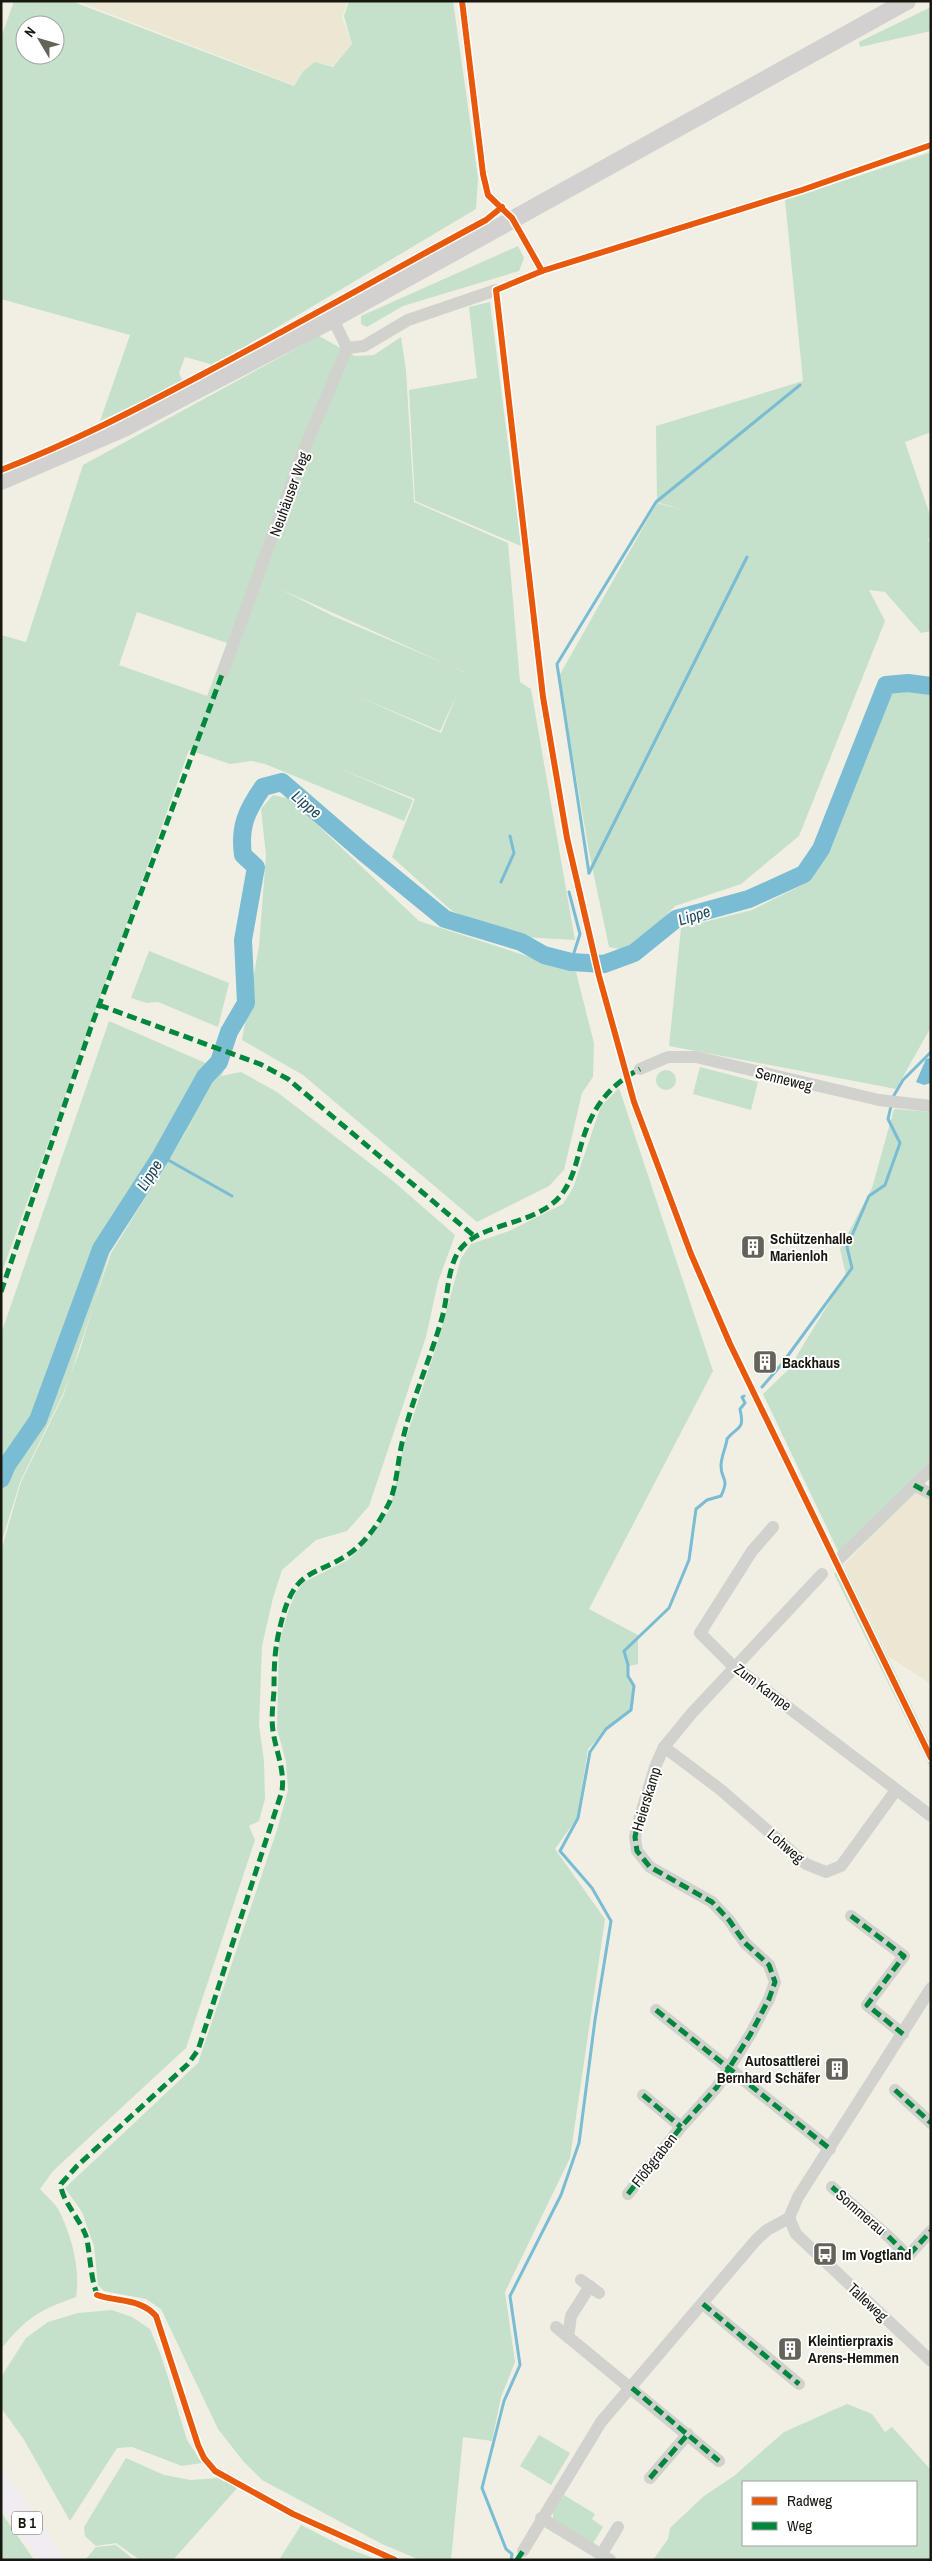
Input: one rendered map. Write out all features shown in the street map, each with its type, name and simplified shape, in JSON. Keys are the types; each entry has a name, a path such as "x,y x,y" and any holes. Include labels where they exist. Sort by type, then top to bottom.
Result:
{"highway":[{"name":"B 1","path":"1,2486 52,2560"}],"main road":[{"path":"1,481 124,428 333,319 907,1"}],"street":[{"path":"333,319 347,348 364,346 408,320 496,290"},
{"name":"Neuhäuser Weg","path":"223,672 301,457 347,348"},
{"name":"Senneweg","path":"640,1069 668,1057 696,1057 891,1103 931,1106"},
{"path":"839,1559 931,1468"},
{"path":"914,1485 931,1494"},
{"name":"Zum Kampe","path":"773,1527 752,1551 700,1632 736,1666 931,1816"},
{"name":"Heierskamp","path":"729,2069 769,1999 774,1976 769,1965 745,1943 729,1920 712,1902 650,1867 637,1851 635,1837 655,1766 664,1747 822,1574"},
{"name":"Lohweg","path":"664,1747 721,1790 806,1864 826,1872 841,1866 896,1790"},
{"path":"851,1916 904,1956 868,2005 903,2034"},
{"path":"523,2551 541,2518 601,2422 632,2388 756,2240 767,2230 789,2218 798,2197 931,1988"},
{"path":"656,2010 830,2149"},
{"name":"Flößgraben","path":"628,2194 729,2069"},
{"path":"895,2090 931,2123"},
{"name":"Flößgraben","path":"643,2096 681,2127"},
{"name":"Sommerau","path":"832,2187 908,2256 931,2231"},
{"name":"Talleweg","path":"789,2218 796,2234 931,2361"},
{"path":"568,2336 571,2316 590,2286"},
{"path":"703,2304 798,2384"},
{"path":"556,2327 719,2460"},
{"path":"650,2478 688,2434"},
{"path":"541,2518 606,2557 618,2527"}],"shaded area":[{"path":"77,1 348,1 342,17 352,44 333,66 315,62 303,70 294,85"},
{"path":"914,1491 931,1501 931,1684 889,1657 844,1565"}],"green space":[{"path":"14,1 71,1 294,86 303,71 315,62 333,67 352,44 344,16 349,1 453,1 478,178 476,209 214,365 185,357 179,373 183,382 100,421 130,335 1,299 1,38"},
{"path":"931,7 931,31 860,47 859,42"},
{"path":"931,152 931,432 905,442 931,518 931,538 928,539 931,546 931,631 921,633 885,592 869,590 885,621 799,836 741,884 675,906 632,951 609,947 589,852 559,676 657,503 683,510 657,502 656,426 803,381 785,200"},
{"path":"518,246 524,258 519,271 403,306 367,327 361,324 361,316"},
{"path":"490,302 521,546 415,501 409,390 477,378 469,307"},
{"path":"319,336 355,356 374,355 401,337 406,370 414,502 508,543 520,682 531,689 575,940 521,937 452,911 392,857 415,799 338,768 413,800 404,821 265,764 252,761 230,764 189,750 1,1275 1,635 26,642 83,465","holes":["280,589 448,665 333,616","137,612 227,643 207,696 119,665","458,692 441,733 352,694 440,731"]},
{"path":"894,688 931,692 931,1027 896,1089 669,1046 681,928 752,910 806,883 826,853"},
{"path":"273,795 290,799 419,921 576,972 594,1043 593,1077 582,1093 564,1170 549,1186 477,1222 303,1075 242,1040 259,946 266,855 261,809"},
{"path":"149,951 229,983 218,1027 158,1002 147,1003 131,998"},
{"path":"109,1021 224,1071 221,1076 241,1072 277,1092 393,1181 455,1235 438,1282 426,1337 369,1506 347,1531 316,1540 282,1570 273,1598 262,1646 259,1725 264,1761 265,1799 259,1821 249,1826 255,1840 186,2048 53,2171 40,2189 56,2206 71,2240 77,2275 76,2297 52,2306 34,2316 1,2349 1,1551 21,1482 64,1394 70,1375 63,1394 20,1482 1,1544 1,1334","holes":["204,1103 111,1253 93,1306 110,1251"]},
{"path":"700,1067 758,1082 751,1110 693,1094"},
{"path":"666,1070 673,1073 676,1080 673,1087 666,1090 659,1087 656,1080 659,1073"},
{"path":"619,1088 713,1371 589,1609 638,1635 638,1664 629,1666 628,1675 635,1686 631,1710 607,1729 588,1749 577,1818 555,1849 605,1919 570,2158 505,2292 515,2362 501,2397 492,2441 463,2437 451,2560 420,2560 382,2544 262,2480 243,2461 218,2429 161,2309 146,2299 104,2291 98,2285 94,2246 82,2212 65,2188 198,2063 277,1830 288,1790 286,1762 277,1729 279,1643 289,1609 296,1592 304,1582 348,1560 367,1541 390,1509 405,1441 438,1341 461,1258 471,1244 509,1231 563,1204 573,1188 601,1106"},
{"path":"894,1109 931,1112 931,1461 839,1553 763,1394 788,1370 846,1275 840,1249 872,1188"},
{"path":"843,1565 931,1746 931,1769 834,1574"},
{"path":"112,2310 132,2317 150,2329 162,2358 187,2440 202,2463 182,2466 132,2447 117,2448 70,2521 23,2438 1,2408 1,2377 26,2338 48,2322 78,2313"},
{"path":"847,2404 872,2414 885,2432 892,2427 931,2470 931,2560 653,2560 668,2539 670,2528 704,2496 734,2476 784,2432"},
{"path":"539,2435 570,2453 551,2485 520,2466"},
{"path":"126,2458 164,2475 191,2480 217,2478 238,2487 173,2560 140,2560 116,2543 96,2546 85,2536 84,2527"},
{"path":"564,2495 595,2514 592,2519 603,2527 592,2545 553,2522 553,2512"},
{"path":"1,2512 34,2560 1,2560"},
{"path":"301,2525 344,2547 378,2560 279,2560"},
{"path":"116,2545 134,2560 85,2560 96,2547"}],"water":[{"path":"931,1058 931,1083 924,1085 916,1082 926,1059"}],"waterway":[{"path":"589,873 557,664 656,502 800,385"},
{"path":"589,873 747,557"},
{"name":"Lippe","path":"1,1479 7,1465 38,1420 101,1249 161,1156 205,1077 219,1062 229,1032 246,1003 243,940 256,867 243,855 242,835 245,819 263,787 282,782 445,919 521,942 544,955 571,962 604,964 634,953 676,919 749,899 804,874 821,849 886,685 908,683 931,686"},
{"path":"501,882 514,853 510,836"},
{"path":"569,892 580,934 571,962"},
{"path":"893,1097 903,1080 931,1052"},
{"path":"762,1387 781,1365 852,1268 847,1247 869,1196 885,1185 900,1143 888,1119 891,1106"},
{"path":"161,1156 232,1196"},
{"path":"511,2560 512,2554 506,2549 482,2488 504,2401 520,2365 510,2296 561,2195 579,2143 595,2020 611,1921 592,1888 560,1851 578,1818 590,1752 606,1729 631,1710 634,1686 628,1676 628,1665 624,1651 669,1608 689,1560 696,1509 707,1500 721,1496 724,1490 725,1482 721,1471 722,1459 727,1439 741,1424 740,1409 745,1403 742,1397 744,1396"}],"marked path":[{"path":"1,1292 91,1027 223,672"},
{"path":"99,1005 260,1064 288,1079 473,1235"},
{"path":"99,2296 92,2277 86,2236 64,2196 61,2184 77,2166 188,2064 198,2050 282,1791 283,1783 273,1731 272,1711 277,1641 290,1597 295,1587 308,1575 344,1557 357,1548 374,1528 387,1507 395,1484 406,1427 442,1318 449,1277 457,1254 466,1243 478,1235 540,1212 553,1203 564,1191 570,1179 586,1130 597,1108 619,1082 640,1069"},
{"path":"914,1485 931,1494"},
{"path":"628,2194 681,2127 717,2087 750,2035 769,1999 775,1982 769,1965 745,1943 729,1920 712,1902 650,1867 637,1851 635,1837 637,1827 655,1767"},
{"path":"851,1916 904,1956 867,2005 903,2034"},
{"path":"656,2010 830,2149"},
{"path":"895,2090 931,2123"},
{"path":"643,2095 681,2127"},
{"path":"832,2187 908,2256 931,2231"},
{"path":"703,2304 799,2384"},
{"path":"632,2388 719,2461"},
{"path":"650,2478 688,2434"},
{"path":"517,2560 523,2551"}],"cycle path":[{"path":"462,1 483,174 488,195 512,218 542,271"},
{"path":"931,145 802,190 542,271 496,290 543,697 567,838 599,976 634,1102 691,1254 730,1344 931,1758"},
{"path":"1,470 79,437 178,387 486,220 502,207"},
{"path":"97,2295 136,2303 150,2310 156,2316 198,2445 204,2458 215,2471 293,2514 395,2560"}],"place":[{"name":"Schützenhalle Marienloh","path":"753,1247"},
{"name":"Backhaus","path":"765,1362"},
{"name":"Autosattlerei Bernhard Schäfer","path":"837,2069"},
{"name":"Im Vogtland","path":"825,2254"},
{"name":"Kleintierpraxis Arens-Hemmen","path":"790,2349"}]}
